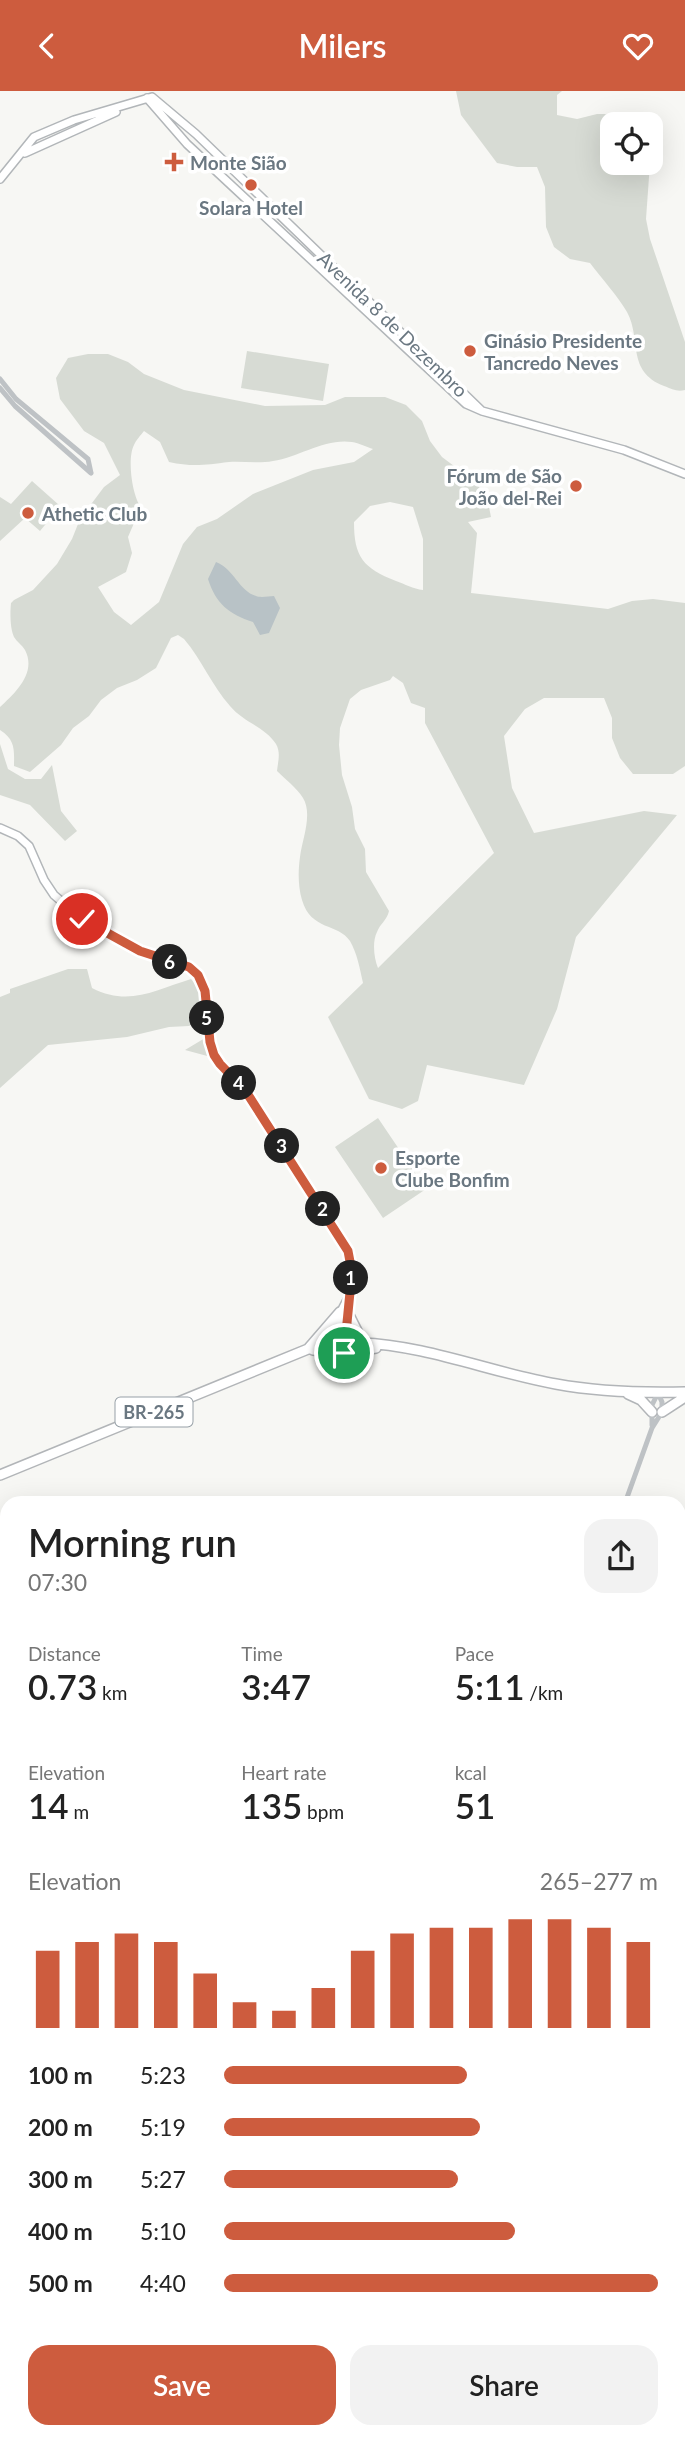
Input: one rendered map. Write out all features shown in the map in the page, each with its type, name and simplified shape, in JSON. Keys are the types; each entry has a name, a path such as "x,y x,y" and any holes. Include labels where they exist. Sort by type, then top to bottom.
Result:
{"highway":[{"path":"308,1349 344,1313 363,1343"},
{"name":"BR-265","path":"0,1475 308,1349 340,1348 363,1343 385,1345 555,1384 620,1392 685,1395"},
{"path":"340,1348 385,1345"},
{"path":"620,1392 641,1400 657,1412 685,1395"}],"main road":[{"path":"0,179 34,137 74,120 149,98"},
{"name":"Avenida 8 de Dezembro","path":"149,98 187,144 337,285 466,404 482,411"},
{"name":"Avenida 8 de Dezembro","path":"149,98 196,134 482,411"},
{"path":"482,411 624,450 685,474"},
{"path":"0,828 25,841 34,853 54,895 91,925 140,951 189,967 198,975 203,985 214,1055 245,1090 343,1240 351,1264 340,1348"}],"street":[{"path":"0,379 16,399 88,459 91,473 15,406 0,388"},
{"path":"628,1496 657,1412 653,1402 657,1392"}],"shaded area":[{"path":"456,91 562,91 557,95 557,115 577,119 600,114 600,175 649,175 646,219 650,239 685,342 685,390 664,386 644,372 637,354 631,323 619,299 590,263 570,259 554,247 546,227 545,187 537,167 497,163 461,115"},
{"path":"247,351 329,364 323,401 241,388"},
{"path":"108,354 128,362 144,374 184,390 265,406 325,405 345,397 385,397 406,405 422,421 430,441 442,457 474,481 487,497 491,517 468,522 477,533 471,593 608,609 632,601 653,599 685,603 685,766 673,774 633,774 620,758 612,738 612,718 604,698 544,698 525,709 504,736 512,788 534,833 644,811 677,815 576,937 557,1009 524,1085 427,1065 418,1101 402,1109 369,1099 328,1017 363,983 356,956 345,935 312,917 306,910 301,895 299,868 307,819 306,804 298,791 277,771 279,754 276,744 266,733 230,706 190,647 178,635 171,638 156,668 117,688 101,700 89,716 73,728 61,745 30,772 14,766 11,742 0,730 0,707 23,682 28,658 13,633 11,603 33,590 57,564 80,519 104,487 120,475 104,443 84,431 60,399 56,378 68,358","holes":["144,431 160,442 169,462 185,465 267,462 322,445 342,442 373,449 354,462 313,470 253,494 217,519 197,527 183,544 159,602 131,625 114,612 98,587 126,572 132,553 128,537 141,507 133,486 131,459 135,443","390,502 413,507 423,539 423,590 385,576 363,560 356,544 354,522 370,506","393,676 403,683 411,703 425,708 425,723 494,853 378,968 374,940 389,911 366,872 365,849 355,829 352,807 342,775 339,745 340,728 350,699 361,690 390,680"]},
{"name":"Athetic Club","path":"32,481 59,505 59,508 40,531 25,518 0,541 0,497 11,504"},
{"path":"216,562 250,593 260,597 274,596 280,608 269,633 260,635 253,622 230,611 219,601 208,579"},
{"path":"0,744 8,769 25,779 41,779 52,765 61,811 77,831 65,841 30,805 0,795"},
{"path":"68,969 87,969 92,988 118,996 142,995 191,979 199,989 209,1016 189,1026 169,1027 127,1037 48,1045 0,1088 0,997 10,993 10,989"},
{"path":"205,1038 205,1045 211,1057 185,1050"},
{"name":"Esporte Clube Bonfim","path":"378,1118 426,1189 383,1218 335,1147"}],"place":[{"name":"Monte Sião","path":"174,162"},
{"name":"Solara Hotel","path":"251,185"},
{"name":"Ginásio Presidente Tancredo Neves","path":"470,351"},
{"name":"Fórum de São João del-Rei","path":"576,486"},
{"name":"Athetic Club","path":"28,513"},
{"name":"Esporte Clube Bonfim","path":"381,1168"}],"route":[{"path":"82,919 140,951 189,967 198,975 205,991 210,1042 214,1055 245,1090 348,1251 352,1272 347,1300 344,1353"}]}
